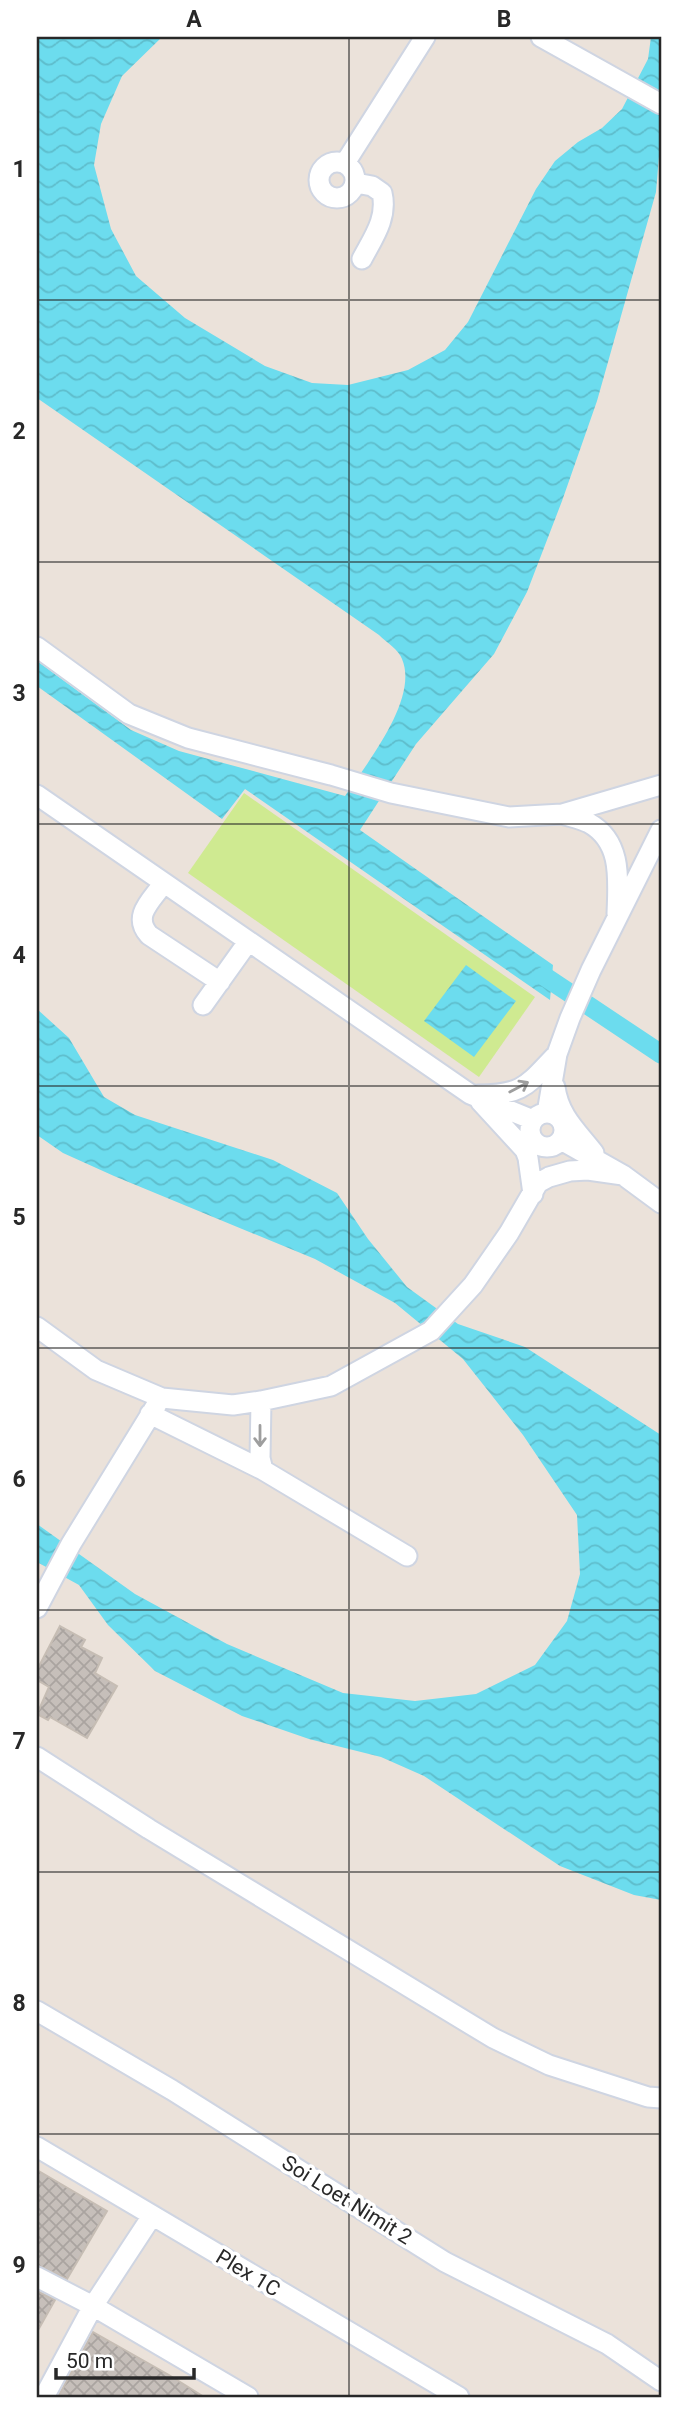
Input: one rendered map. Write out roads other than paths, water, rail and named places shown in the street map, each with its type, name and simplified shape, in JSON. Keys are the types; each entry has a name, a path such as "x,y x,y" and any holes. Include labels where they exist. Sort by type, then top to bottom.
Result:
{"street":[{"path":"345,163 425,37"},
{"path":"541,37 661,104"},
{"path":"337,162 345,163 355,175 356,183 353,190 341,199 333,199 321,190 319,174 323,168 337,162"},
{"path":"356,183 372,186 382,193 385,205 383,216 362,259"},
{"path":"37,647 129,714 188,738 391,793 509,817 562,814 661,785"},
{"path":"37,795 473,1096 525,1150 535,1188"},
{"path":"562,814 590,823 608,839 618,862 617,918"},
{"path":"661,830 591,970 570,1018 540,1116 530,1128 531,1136 541,1147 555,1144 603,1163 661,1203"},
{"path":"163,884 144,911 142,927 149,935 220,982"},
{"path":"203,1005 248,942"},
{"path":"473,1096 502,1095 517,1090 556,1059"},
{"path":"556,1059 558,1105 563,1115 603,1163"},
{"path":"156,1406 233,1405 331,1386 423,1336 439,1324 473,1284 535,1188 555,1144 564,1133 559,1119 473,1096"},
{"path":"535,1188 549,1177 570,1171 588,1170 623,1175"},
{"path":"37,1327 96,1370 407,1556"},
{"path":"261,1401 263,1470"},
{"path":"37,1608 71,1544 156,1406"},
{"path":"37,1757 149,1829 494,2038 549,2065 648,2097 661,2098"},
{"name":"Soi Loet Nimit 2","path":"37,2011 172,2090 445,2262 607,2344 661,2381"},
{"name":"Plex 1C","path":"37,2147 454,2396"},
{"path":"44,2397 93,2306 152,2216"},
{"path":"37,2277 93,2306 248,2397"}],"water":[{"path":"37,37 162,37 122,76 101,124 94,165 111,229 136,276 185,318 265,366 312,383 348,385 408,370 445,350 468,322 536,189 555,161 578,142 602,128 622,109 648,59 651,37 661,37 660,144 656,192 597,401 562,501 527,592 494,654 416,744 360,830 553,965 550,1000 245,789 222,819 37,686 37,661 131,730 179,751 345,796 388,730 403,693 405,675 402,659 379,635 37,398"},
{"path":"466,965 516,1001 474,1057 424,1021"},
{"path":"37,1009 69,1038 104,1097 135,1115 273,1160 337,1193 368,1239 407,1287 458,1324 525,1347 661,1435 661,1900 634,1895 560,1866 424,1776 381,1757 309,1739 242,1716 155,1671 108,1625 79,1585 37,1562 37,1524 135,1594 227,1644 343,1693 415,1701 476,1694 535,1665 567,1621 580,1574 577,1515 523,1435 463,1359 395,1303 315,1259 114,1176 63,1153 37,1135"}],"waterway":[{"path":"544,976 661,1054"}]}
